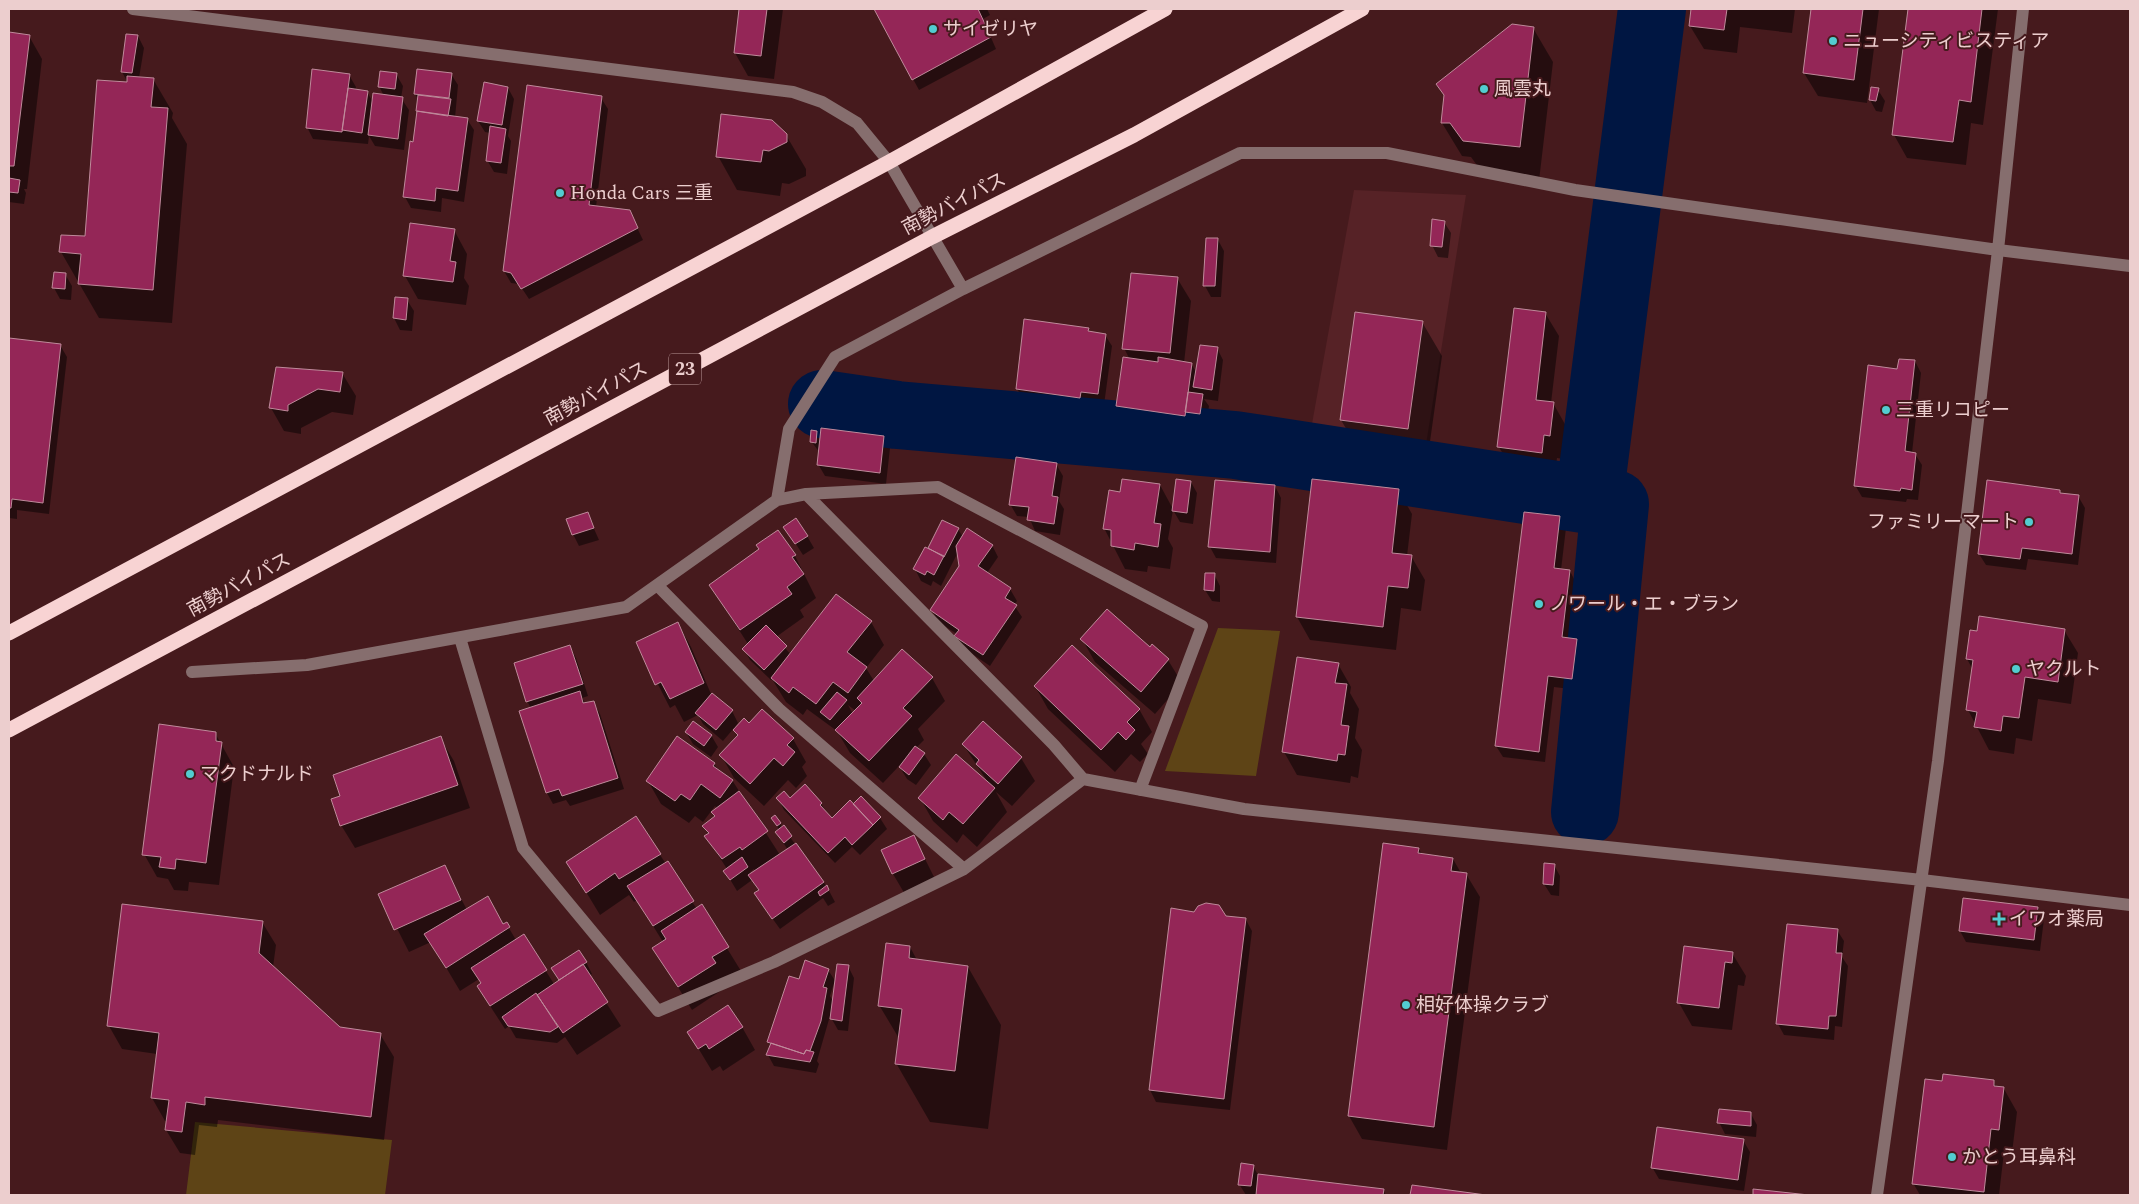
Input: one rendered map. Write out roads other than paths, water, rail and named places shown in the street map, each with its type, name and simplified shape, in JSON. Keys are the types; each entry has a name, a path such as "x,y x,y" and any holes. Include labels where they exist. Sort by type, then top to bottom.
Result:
{"highway":[{"path":"9,632 889,162 1165,9"},
{"name":"南勢バイパス","path":"9,730 932,237 1134,135 1362,9"}],"street":[{"path":"133,9 793,92 822,102 857,123 889,162 963,289"},
{"path":"1877,1195 1938,761 1998,250 2023,9"},
{"path":"777,500 789,429 835,357 963,289 1240,153 1387,154 1575,190 1998,250 2130,266"},
{"path":"192,672 307,665 626,608 777,500 806,494 938,487 1202,626 1140,790"},
{"path":"806,494 1054,745 1083,779 1244,810 1922,880 2130,905"},
{"path":"657,585 779,709 964,869"},
{"path":"460,638 523,848 658,1011 774,962 964,869 1083,779"}],"waterway":[{"path":"1585,812 1615,504 1589,500 1652,9"},
{"path":"822,404 897,415 1235,445 1589,500"}],"place":[{"name":"サイゼリヤ","path":"933,29"},
{"name":"ニューシティビスティア","path":"1833,41"},
{"name":"風雲丸","path":"1484,89"},
{"name":"Honda Cars 三重","path":"560,193"},
{"name":"三重リコピー","path":"1886,410"},
{"name":"ファミリーマート","path":"2029,522"},
{"name":"ノワール・エ・ブラン","path":"1539,604"},
{"name":"ヤクルト","path":"2016,669"},
{"name":"マクドナルド","path":"190,774"},
{"name":"イワオ薬局","path":"1999,919"},
{"name":"相好体操クラブ","path":"1406,1005"},
{"name":"かとう耳鼻科","path":"1952,1157"}]}
